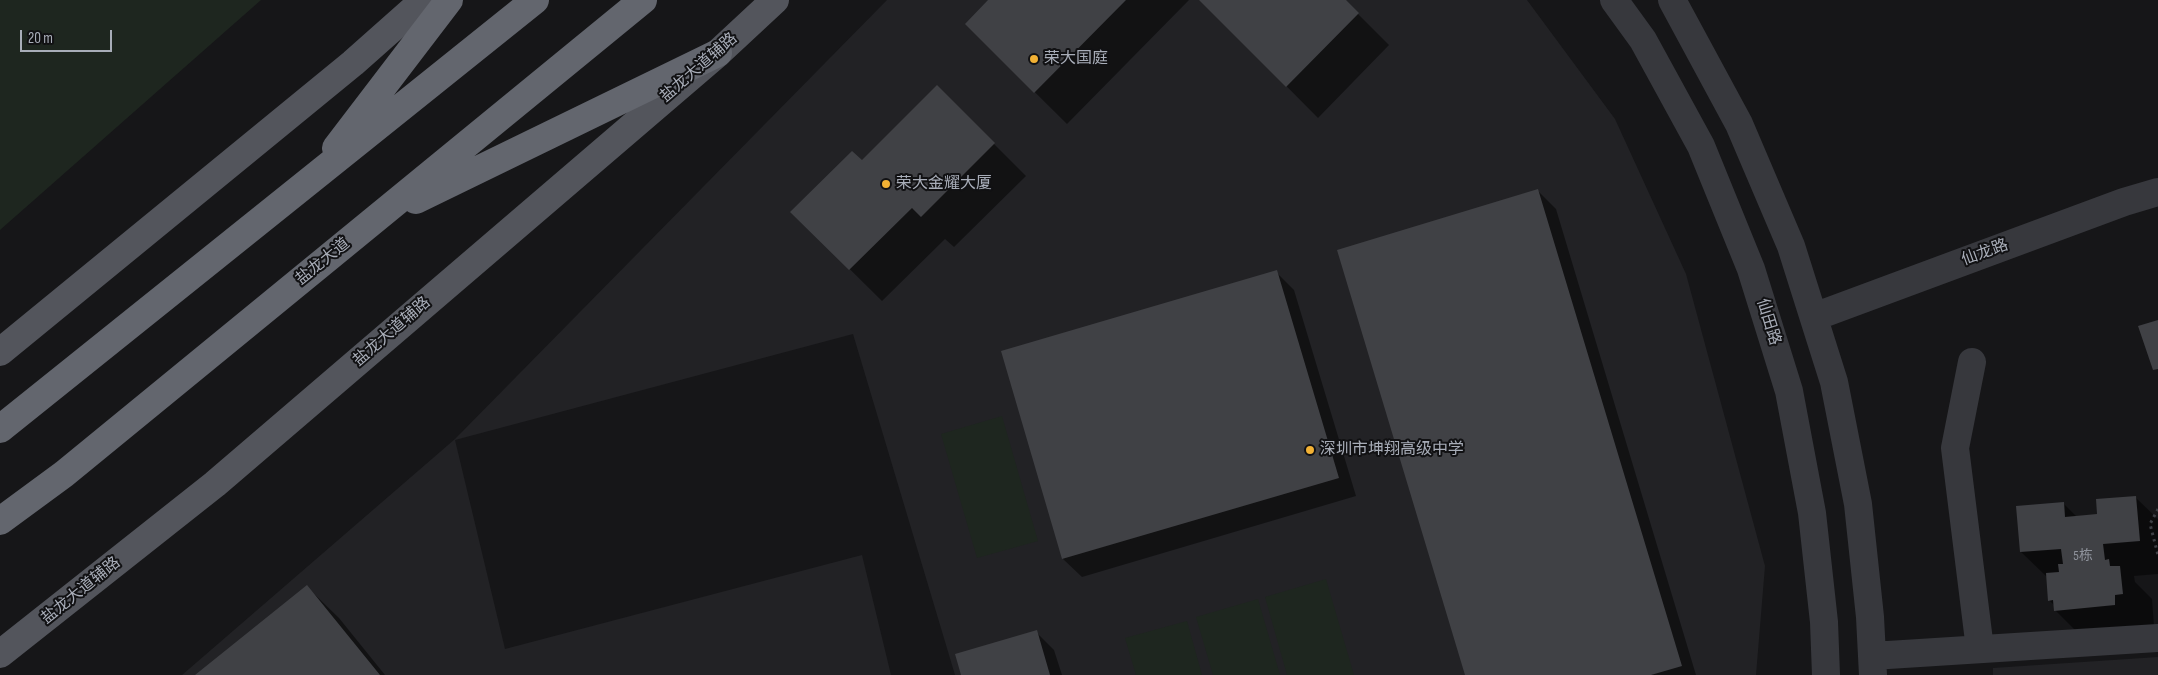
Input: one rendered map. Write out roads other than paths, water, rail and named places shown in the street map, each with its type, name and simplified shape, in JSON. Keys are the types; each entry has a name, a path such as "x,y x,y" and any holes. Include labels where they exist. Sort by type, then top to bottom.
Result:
{"highway":[{"path":"309,183 449,0"},
{"path":"0,429 535,0"},
{"name":"盐龙大道","path":"0,521 64,474 634,8"},
{"path":"374,221 718,53"}],"main road":[{"path":"0,352 353,63 424,0"},
{"name":"盐龙大道辅路","path":"0,654 215,484 718,53 775,0"}],"street":[{"name":"仙田路","path":"1614,0 1643,40 1701,146 1751,269 1789,391 1812,513 1824,622 1826,675"},
{"path":"1672,0 1739,124 1791,246 1834,382 1858,504 1870,617 1872,666 1980,649 2158,638"},
{"name":"仙龙路","path":"1814,317 2124,202 2158,192"},
{"path":"1972,362 1955,448 1980,649"}],"place":[{"name":"荣大国庭","path":"1034,59"},
{"name":"荣大金耀大厦","path":"886,184"},
{"name":"深圳市坤翔高级中学","path":"1310,450"}]}
